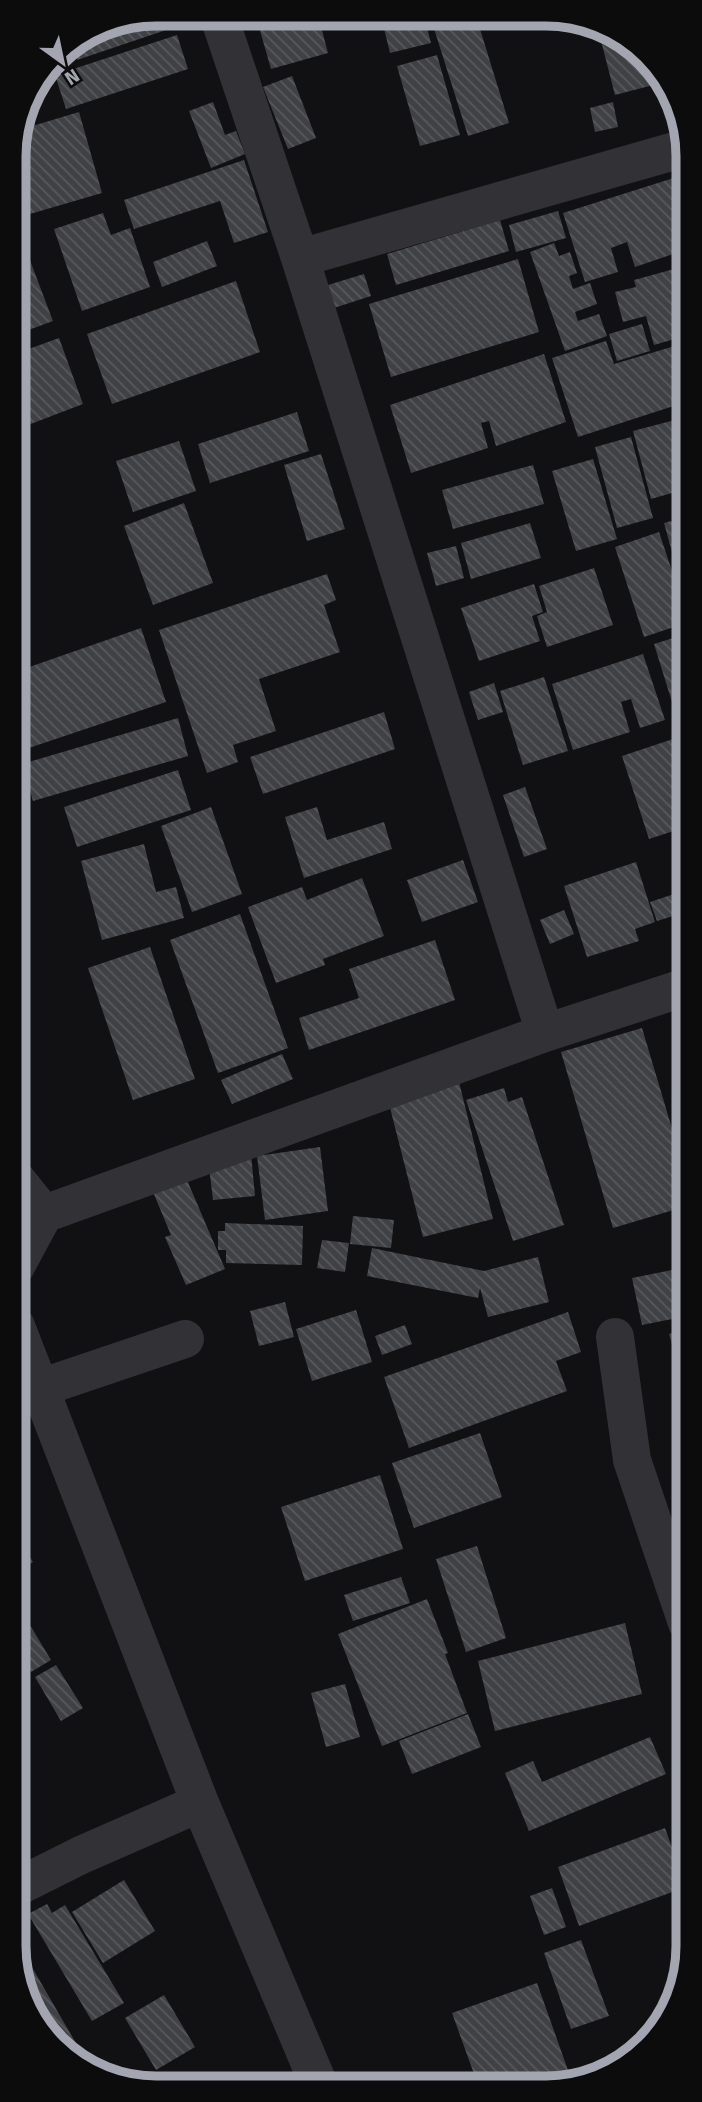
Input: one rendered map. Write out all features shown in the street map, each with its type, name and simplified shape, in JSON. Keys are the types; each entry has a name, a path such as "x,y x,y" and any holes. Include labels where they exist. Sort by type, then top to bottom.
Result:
{"street":[{"path":"222,26 300,258 545,1033"},
{"path":"300,258 675,151"},
{"path":"26,1246 44,1214 545,1033 676,990"},
{"path":"26,1192 44,1214"},
{"path":"615,1337 632,1460 675,1588"},
{"path":"40,1388 185,1339"},
{"path":"26,1353 200,1803 315,2076"},
{"path":"26,1882 81,1855 200,1803"}],"building":[{"path":"321,26 328,53 271,69 259,27"},
{"path":"383,26 427,26 431,43 390,53"},
{"path":"433,26 479,26 509,123 468,136"},
{"path":"139,27 175,27 77,60 75,55 84,48 114,33"},
{"path":"177,35 188,69 66,109 55,75"},
{"path":"600,38 638,64 654,85 615,95"},
{"path":"437,55 460,135 420,146 397,66"},
{"path":"292,76 316,138 288,149 263,87"},
{"path":"213,102 225,135 236,131 245,154 211,168 189,111"},
{"path":"613,102 618,127 595,132 590,108"},
{"path":"79,112 102,193 30,214 27,204 27,148 30,127"},
{"path":"244,160 268,232 234,243 220,201 134,229 124,200"},
{"path":"676,177 676,253 635,267 627,242 611,248 618,272 585,282 563,213"},
{"path":"558,211 566,238 516,252 509,225"},
{"path":"103,213 111,235 130,228 150,287 82,311 54,229"},
{"path":"500,220 509,251 396,285 387,254"},
{"path":"207,241 217,266 162,287 153,262"},
{"path":"554,243 559,256 570,252 577,273 569,276 573,289 590,283 597,304 575,312 578,321 599,314 607,336 565,351 530,252"},
{"path":"27,252 53,321 27,331"},
{"path":"518,259 539,332 391,377 369,304"},
{"path":"676,268 676,339 654,345 646,316 623,322 615,292 636,287 634,280"},
{"path":"364,274 371,296 334,308 328,285"},
{"path":"236,281 260,352 112,404 87,334"},
{"path":"642,324 650,351 617,361 609,334"},
{"path":"59,338 83,404 27,425 27,350"},
{"path":"606,341 614,364 676,346 676,405 578,437 552,358"},
{"path":"544,354 566,422 496,446 489,421 481,423 488,448 411,473 390,405"},
{"path":"297,412 309,451 210,483 198,444"},
{"path":"676,420 676,492 651,499 633,431"},
{"path":"631,437 653,518 617,528 595,447"},
{"path":"179,441 196,491 133,512 116,461"},
{"path":"321,454 345,529 307,541 284,465"},
{"path":"593,459 617,539 576,551 552,471"},
{"path":"533,465 544,504 453,529 442,490"},
{"path":"184,503 213,583 153,605 124,526"},
{"path":"676,520 676,566 664,523"},
{"path":"530,523 541,558 471,579 461,543"},
{"path":"659,532 676,582 676,626 644,637 615,547"},
{"path":"456,546 464,578 436,586 427,553"},
{"path":"594,568 613,625 547,647 537,616 547,612 539,586"},
{"path":"327,574 336,600 324,605 340,652 259,679 276,731 233,745 238,762 207,773 159,630"},
{"path":"534,584 543,612 532,616 540,641 479,661 461,608"},
{"path":"141,628 166,702 27,749 27,668"},
{"path":"676,637 676,714 654,644"},
{"path":"643,654 665,720 640,728 631,699 621,702 630,732 573,750 552,684"},
{"path":"544,677 568,751 523,765 500,691"},
{"path":"494,683 503,712 478,720 469,692"},
{"path":"384,712 395,749 263,794 250,757"},
{"path":"178,718 188,756 33,801 27,780 27,763"},
{"path":"676,738 676,830 649,839 622,756"},
{"path":"178,770 191,810 77,847 64,807"},
{"path":"525,787 547,849 524,857 503,795"},
{"path":"211,807 242,894 192,912 161,826"},
{"path":"317,807 327,840 384,822 392,849 304,878 285,817"},
{"path":"144,844 156,892 176,887 184,918 102,940 81,861"},
{"path":"463,860 478,902 422,922 407,880"},
{"path":"636,862 655,922 635,929 639,941 587,957 564,886"},
{"path":"362,878 384,936 323,959 325,965 276,983 248,907 302,887 307,900"},
{"path":"676,893 676,915 657,921 650,902"},
{"path":"564,910 574,934 550,944 540,920"},
{"path":"240,914 288,1048 218,1073 170,940"},
{"path":"435,940 455,1000 309,1050 299,1018 359,998 349,969"},
{"path":"150,947 195,1079 133,1100 88,968"},
{"path":"642,1028 675,1140 675,1209 613,1228 561,1052"},
{"path":"282,1054 293,1079 232,1104 221,1080"},
{"path":"458,1078 493,1219 423,1237 387,1096"},
{"path":"504,1088 508,1102 522,1097 564,1225 513,1241 466,1100"},
{"path":"320,1147 328,1211 265,1220 257,1156"},
{"path":"251,1154 255,1196 213,1200 208,1158"},
{"path":"181,1166 225,1269 186,1285 165,1237 171,1235 148,1180"},
{"path":"353,1216 394,1220 391,1248 350,1244"},
{"path":"225,1223 303,1226 302,1265 226,1263 226,1250 218,1250 218,1231 225,1231"},
{"path":"322,1240 349,1243 345,1272 317,1268"},
{"path":"372,1248 484,1271 538,1257 549,1302 488,1317 480,1288 478,1298 367,1276"},
{"path":"675,1269 675,1318 642,1325 632,1278"},
{"path":"285,1302 294,1337 259,1346 250,1311"},
{"path":"356,1310 372,1362 312,1381 296,1329"},
{"path":"568,1312 581,1352 556,1361 567,1391 409,1448 384,1377"},
{"path":"405,1325 412,1344 382,1355 375,1336"},
{"path":"675,1332 675,1356 669,1334"},
{"path":"480,1433 502,1497 414,1528 392,1463"},
{"path":"380,1475 403,1549 305,1581 281,1507"},
{"path":"477,1546 506,1638 466,1652 436,1559"},
{"path":"26,1551 33,1562 26,1566"},
{"path":"401,1577 410,1603 353,1621 344,1595"},
{"path":"427,1599 467,1713 382,1746 338,1634"},
{"path":"26,1619 51,1660 31,1672 26,1664"},
{"path":"625,1623 642,1694 495,1731 478,1661"},
{"path":"56,1665 83,1708 61,1721 35,1677"},
{"path":"345,1684 360,1737 326,1747 311,1693"},
{"path":"468,1714 481,1747 412,1774 399,1741"},
{"path":"650,1737 666,1774 529,1831 505,1773 533,1761 542,1782"},
{"path":"665,1828 675,1856 675,1891 579,1926 558,1867"},
{"path":"124,1880 155,1931 103,1963 72,1912"},
{"path":"552,1888 566,1927 544,1935 530,1896"},
{"path":"47,1904 52,1913 65,1905 124,2003 92,2021 28,1914"},
{"path":"581,1940 609,2016 571,2029 544,1953"},
{"path":"27,1958 81,2051 64,2038 44,2011 33,1988"},
{"path":"537,1983 569,2073 546,2076 475,2076 452,2013"},
{"path":"164,1995 195,2047 156,2070 125,2018"}]}
